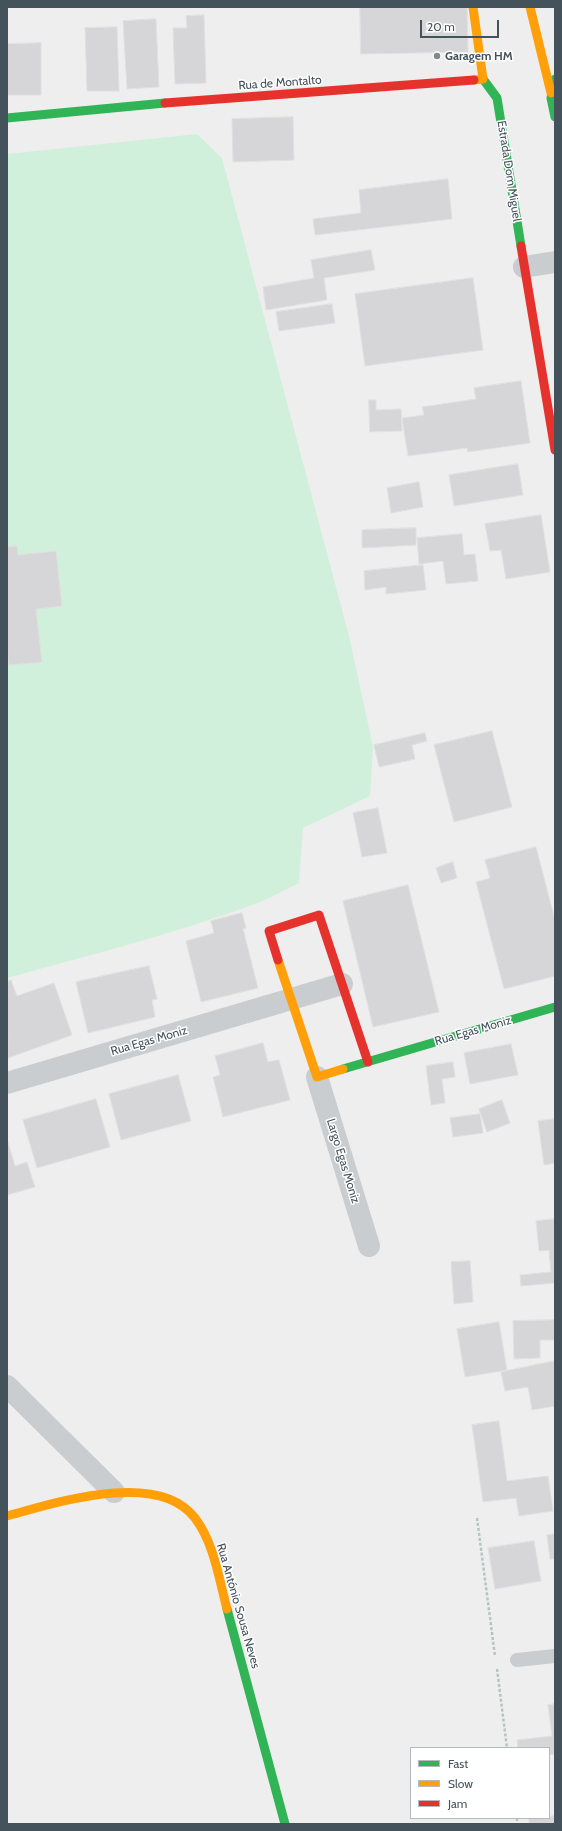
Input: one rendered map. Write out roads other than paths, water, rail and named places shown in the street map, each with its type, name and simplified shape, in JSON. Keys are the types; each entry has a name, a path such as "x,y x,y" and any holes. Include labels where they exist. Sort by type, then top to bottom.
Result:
{"street":[{"path":"473,7 483,80"},
{"path":"530,7 530,14 551,93 552,110 555,117"},
{"path":"551,93 555,78"},
{"name":"Rua de Montalto","path":"7,118 140,105 483,80"},
{"name":"Estrada Dom Miguel","path":"483,80 497,98 555,450"},
{"path":"524,267 555,262"},
{"path":"317,1077 269,931 319,915 368,1062"},
{"name":"Rua Egas Moniz","path":"7,1083 342,984"},
{"name":"Rua Egas Moniz","path":"317,1077 555,1007"},
{"name":"Largo Egas Moniz","path":"317,1077 368,1246"},
{"path":"7,1386 114,1492"},
{"name":"Rua António Sousa Neves","path":"7,1516 69,1500 125,1491 164,1497 188,1511 200,1525 212,1552 285,1824"}],"lane":[{"path":"517,1660 555,1656"}],"place":[{"name":"Garagem HM","path":"437,56"}]}
